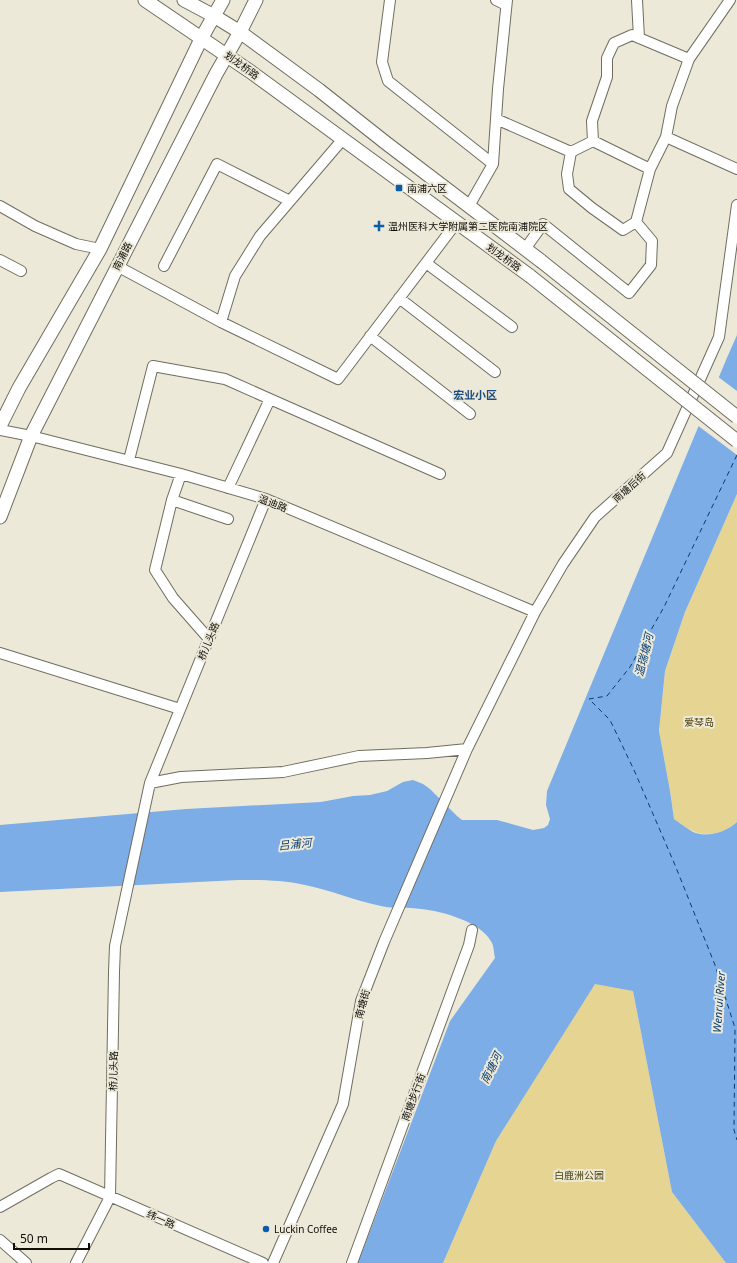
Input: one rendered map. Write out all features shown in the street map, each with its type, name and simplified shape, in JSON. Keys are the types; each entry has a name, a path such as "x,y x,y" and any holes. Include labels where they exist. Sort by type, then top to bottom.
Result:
{"main road":[{"name":"划龙桥路","path":"145,0 227,54 530,276 737,441"},
{"name":"划龙桥路","path":"184,0 240,32 319,90 525,249 737,417"},
{"path":"0,426 19,388 100,249 202,37 223,0"},
{"name":"南浦路","path":"0,517 31,436 117,266 256,0"}],"street":[{"path":"390,0 382,62 388,81 493,164"},
{"path":"469,206 493,164 507,3 496,0"},
{"path":"637,0 639,38"},
{"path":"593,141 572,152 567,174 569,189 592,208 623,230 636,222 650,169 666,137 672,106 689,59 730,0"},
{"path":"593,141 592,121 607,77 607,58 614,43 632,35 689,59"},
{"path":"496,119 572,152"},
{"path":"666,137 737,169"},
{"path":"221,322 235,276 260,236 343,139"},
{"path":"593,141 650,169"},
{"path":"164,266 218,164 290,201"},
{"name":"南塘后街","path":"467,749 535,612 563,564 595,517 667,453 719,337 737,205"},
{"path":"0,206 35,226 76,244 100,249"},
{"path":"117,266 221,322 338,379 457,222"},
{"path":"525,249 543,224 629,293 651,265 652,241 636,222"},
{"path":"0,260 22,271"},
{"path":"426,263 512,327"},
{"path":"399,298 495,372"},
{"path":"370,336 470,414"},
{"path":"129,460 153,366 225,379 440,474"},
{"path":"228,488 270,399"},
{"name":"温迪路","path":"0,430 129,460 266,499 535,612"},
{"path":"181,474 172,500 156,570 173,598 209,639"},
{"name":"桥儿头路","path":"110,1196 115,946 150,782 266,499"},
{"path":"172,500 228,519"},
{"path":"0,653 180,709"},
{"path":"150,782 181,777 283,772 358,756 427,753 467,749"},
{"name":"南塘街","path":"273,1263 342,1104 361,1001 384,942 467,749"},
{"name":"南塘步行街","path":"352,1263 469,945 472,930"},
{"name":"纬一路","path":"0,1207 59,1174 263,1263"},
{"path":"76,1263 110,1196"},
{"path":"0,1240 26,1263"}],"green space":[{"name":"爱琴岛","path":"737,494 737,822 728,829 716,833 704,834 690,830 674,819 659,732 665,671 685,612"},
{"name":"白鹿洲公园","path":"595,983 633,991 672,1192 726,1263 443,1263 496,1141"}],"water":[{"path":"737,335 737,494 685,612 665,671 659,731 674,819 698,834 716,833 728,829 737,822 737,1263 726,1263 672,1192 633,991 595,984 496,1141 443,1263 358,1263 450,1021 495,958 493,945 487,936 480,929 471,924 440,912 416,908 381,906 315,887 280,881 238,880 0,892 0,825 186,809 321,802 387,791 403,782 413,780 430,789 462,820 497,820 533,830 544,828 548,825 550,819 546,805 547,791"}],"pier":[{"path":"717,376 737,391 737,455 697,425"}],"ferry route":[{"path":"737,455 664,607 630,667 607,696 589,699 610,720 634,770 675,865 715,965 735,1028 734,1130 737,1140"}],"place":[{"name":"南浦六区","path":"399,188"},
{"name":"温州医科大学附属第二医院南浦院区","path":"379,226"},
{"name":"Luckin Coffee","path":"266,1229"}],"district":[{"name":"宏业小区","path":"475,395"}],"water label":[{"name":"温瑞塘河","path":"644,655"},
{"name":"吕浦河","path":"295,844"},
{"name":"Wenrui River","path":"719,1002"},
{"name":"南塘河","path":"491,1068"}]}
